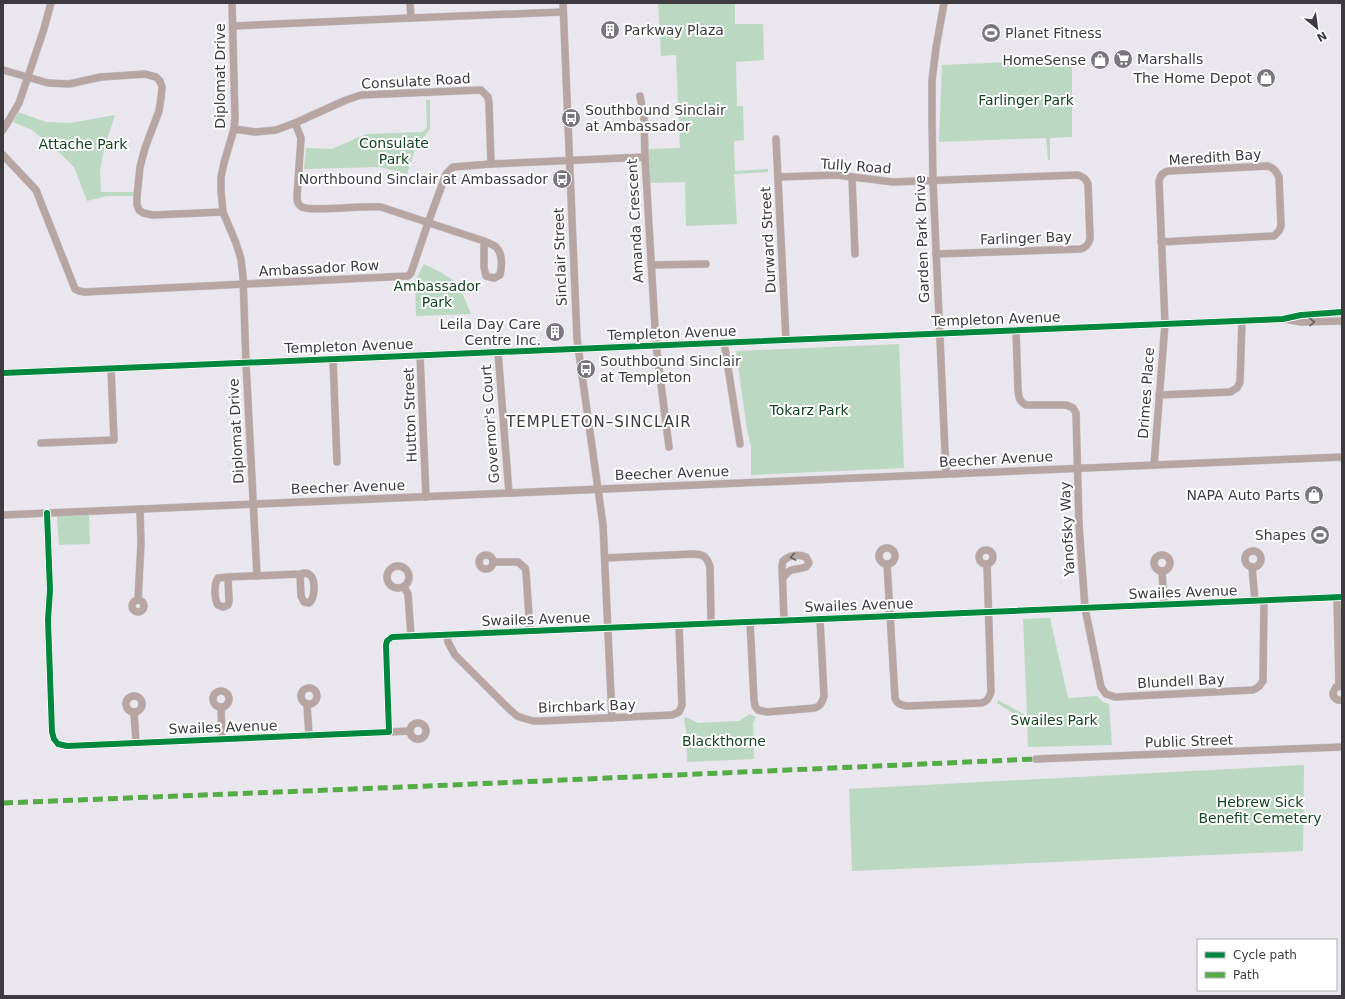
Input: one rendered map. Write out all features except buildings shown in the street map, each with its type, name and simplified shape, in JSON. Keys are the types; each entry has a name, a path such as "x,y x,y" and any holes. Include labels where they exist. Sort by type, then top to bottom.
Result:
{"street":[{"path":"3,130 19,102 43,32 50,3"},
{"name":"Diplomat Drive","path":"232,3 235,118 234,129 221,177 223,212 241,259 244,285 246,363 257,576"},
{"path":"410,3 411,18"},
{"name":"Sinclair Street","path":"563,3 578,349 598,489 605,558 612,718"},
{"name":"Garden Park Drive","path":"944,3 932,80 933,181 946,474"},
{"path":"233,26 563,12"},
{"path":"3,70 48,84 69,84 101,77 145,74 156,76 162,87 161,98 159,111 145,148 140,167 137,196 137,205 139,210 143,213 153,215 223,212"},
{"name":"Consulate Road","path":"234,129 268,132 284,128 346,100 361,95 481,90 488,97 489,103 491,164"},
{"name":"Amanda Crescent","path":"640,96 644,118 656,345 669,447"},
{"path":"295,123 301,138 297,197 298,203 302,207 312,209 375,206 484,241 495,246 500,254 502,269 500,275 494,278 486,276 484,267 484,241"},
{"name":"Durward Street","path":"776,139 786,340"},
{"name":"Ambassador Row","path":"3,155 36,190 75,289 79,291 92,292 408,276 411,273 446,174 450,169 457,166 645,157"},
{"name":"Meredith Bay","path":"1161,242 1270,237 1276,235 1281,226 1279,178 1277,173 1268,166 1165,172 1160,176 1161,242 1165,324"},
{"name":"Tully Road","path":"778,177 837,175 893,182 933,181"},
{"name":"Farlinger Bay","path":"933,181 1078,175 1083,176 1088,184 1090,238 1089,243 1081,249 936,254"},
{"path":"852,178 855,254"},
{"path":"651,266 706,264"},
{"name":"Templeton Avenue","path":"1283,319 1301,314 1342,312"},
{"name":"Templeton Avenue","path":"3,373 1283,319 1301,322 1342,321"},
{"path":"1159,395 1230,392 1237,388 1240,382 1242,321"},
{"name":"Drimes Place","path":"1154,465 1165,324"},
{"name":"Yanofsky Way","path":"1016,330 1018,397 1021,402 1026,406 1066,406 1073,408 1076,413 1079,526 1084,608"},
{"path":"724,342 740,444"},
{"name":"Governor's Court","path":"498,352 509,493"},
{"name":"Hutton Street","path":"420,355 426,497"},
{"path":"333,359 337,462"},
{"path":"41,443 114,440 111,369"},
{"name":"Beecher Avenue","path":"3,515 1342,457"},
{"path":"138,600 141,543 140,509"},
{"name":"Swailes Avenue","path":"47,513 50,590 48,620 52,732 58,744 67,746 222,738 389,732 386,645 387,641 392,637 1339,597"},
{"path":"605,558 692,554 704,556 708,560 710,567 711,623"},
{"path":"493,562 518,562 525,568 530,631"},
{"path":"887,564 895,698 896,702 901,705 914,706 982,703 989,697 991,692 987,564"},
{"path":"1252,567 1255,601"},
{"path":"1162,571 1164,604"},
{"path":"228,577 300,574"},
{"path":"783,578 784,620"},
{"path":"404,587 408,594 411,636"},
{"path":"1339,597 1340,686 1333,690 1333,696 1337,700 1342,700"},
{"name":"Blundell Bay","path":"1084,608 1103,691 1110,696 1136,696 1253,690 1260,686 1263,681 1264,600"},
{"path":"750,622 755,706 758,710 767,712 815,708 820,705 824,696 820,619"},
{"name":"Birchbark Bay","path":"446,635 455,655 517,716 533,721 612,718 672,715 679,712 682,705 679,625"},
{"path":"307,704 309,736"},
{"path":"221,707 222,738"},
{"path":"134,712 136,742"},
{"path":"389,732 410,731"},
{"name":"Public Street","path":"1036,759 1342,747"}],"green space":[{"path":"658,3 735,3 735,24 763,24 764,60 736,62 737,106 743,106 744,140 734,141 735,171 768,169 768,172 734,174 737,224 686,226 685,182 649,183 647,149 680,148 676,55 661,56"},
{"name":"Farlinger Park","path":"1072,59 1072,137 1050,138 1050,160 1048,160 1046,138 939,142 942,65"},
{"name":"Consulate Park","path":"426,100 430,100 430,129 415,149 407,174 380,167 304,169 306,148 332,149 366,134 422,132 427,128"},
{"name":"Attache Park","path":"18,112 46,122 70,123 115,115 104,149 100,171 101,192 135,192 133,196 107,196 87,201 74,167 32,130 13,122"},
{"name":"Ambassador Park","path":"424,264 458,283 471,314 416,316 415,281"},
{"name":"Tokarz Park","path":"899,344 904,468 751,475 751,447 747,430 736,351"},
{"path":"89,515 90,544 59,545 57,516"},
{"name":"Swailes Park","path":"1050,618 1068,698 1097,696 1103,702 1109,704 1112,745 1028,747 1027,722 997,703 998,700 1027,716 1023,619"},
{"name":"Blackthorne","path":"750,714 756,717 753,723 754,759 687,762 684,719 686,717 698,723 739,721"},
{"name":"Hebrew Sick Benefit Cemetery","path":"1304,765 1303,851 852,871 849,789"}],"marked path":[{"path":"3,803 1036,759"}],"cycle path":[{"path":"3,373 1283,319 1301,315 1342,312"},
{"path":"47,513 50,590 48,620 52,732 54,739 58,744 67,746 389,732 386,645 387,641 392,637 1342,597"}],"place":[{"name":"Parkway Plaza","path":"610,30"},
{"name":"Planet Fitness","path":"991,33"},
{"name":"Marshalls","path":"1123,59"},
{"name":"HomeSense","path":"1100,60"},
{"name":"The Home Depot","path":"1266,78"},
{"name":"Southbound Sinclair at Ambassador","path":"571,118"},
{"name":"Northbound Sinclair at Ambassador","path":"562,179"},
{"name":"Leila Day Care Centre Inc.","path":"555,332"},
{"name":"Southbound Sinclair at Templeton","path":"586,369"},
{"name":"NAPA Auto Parts","path":"1314,495"},
{"name":"Shapes","path":"1320,535"}],"district":[{"name":"TEMPLETON–SINCLAIR","path":"599,422"}]}
